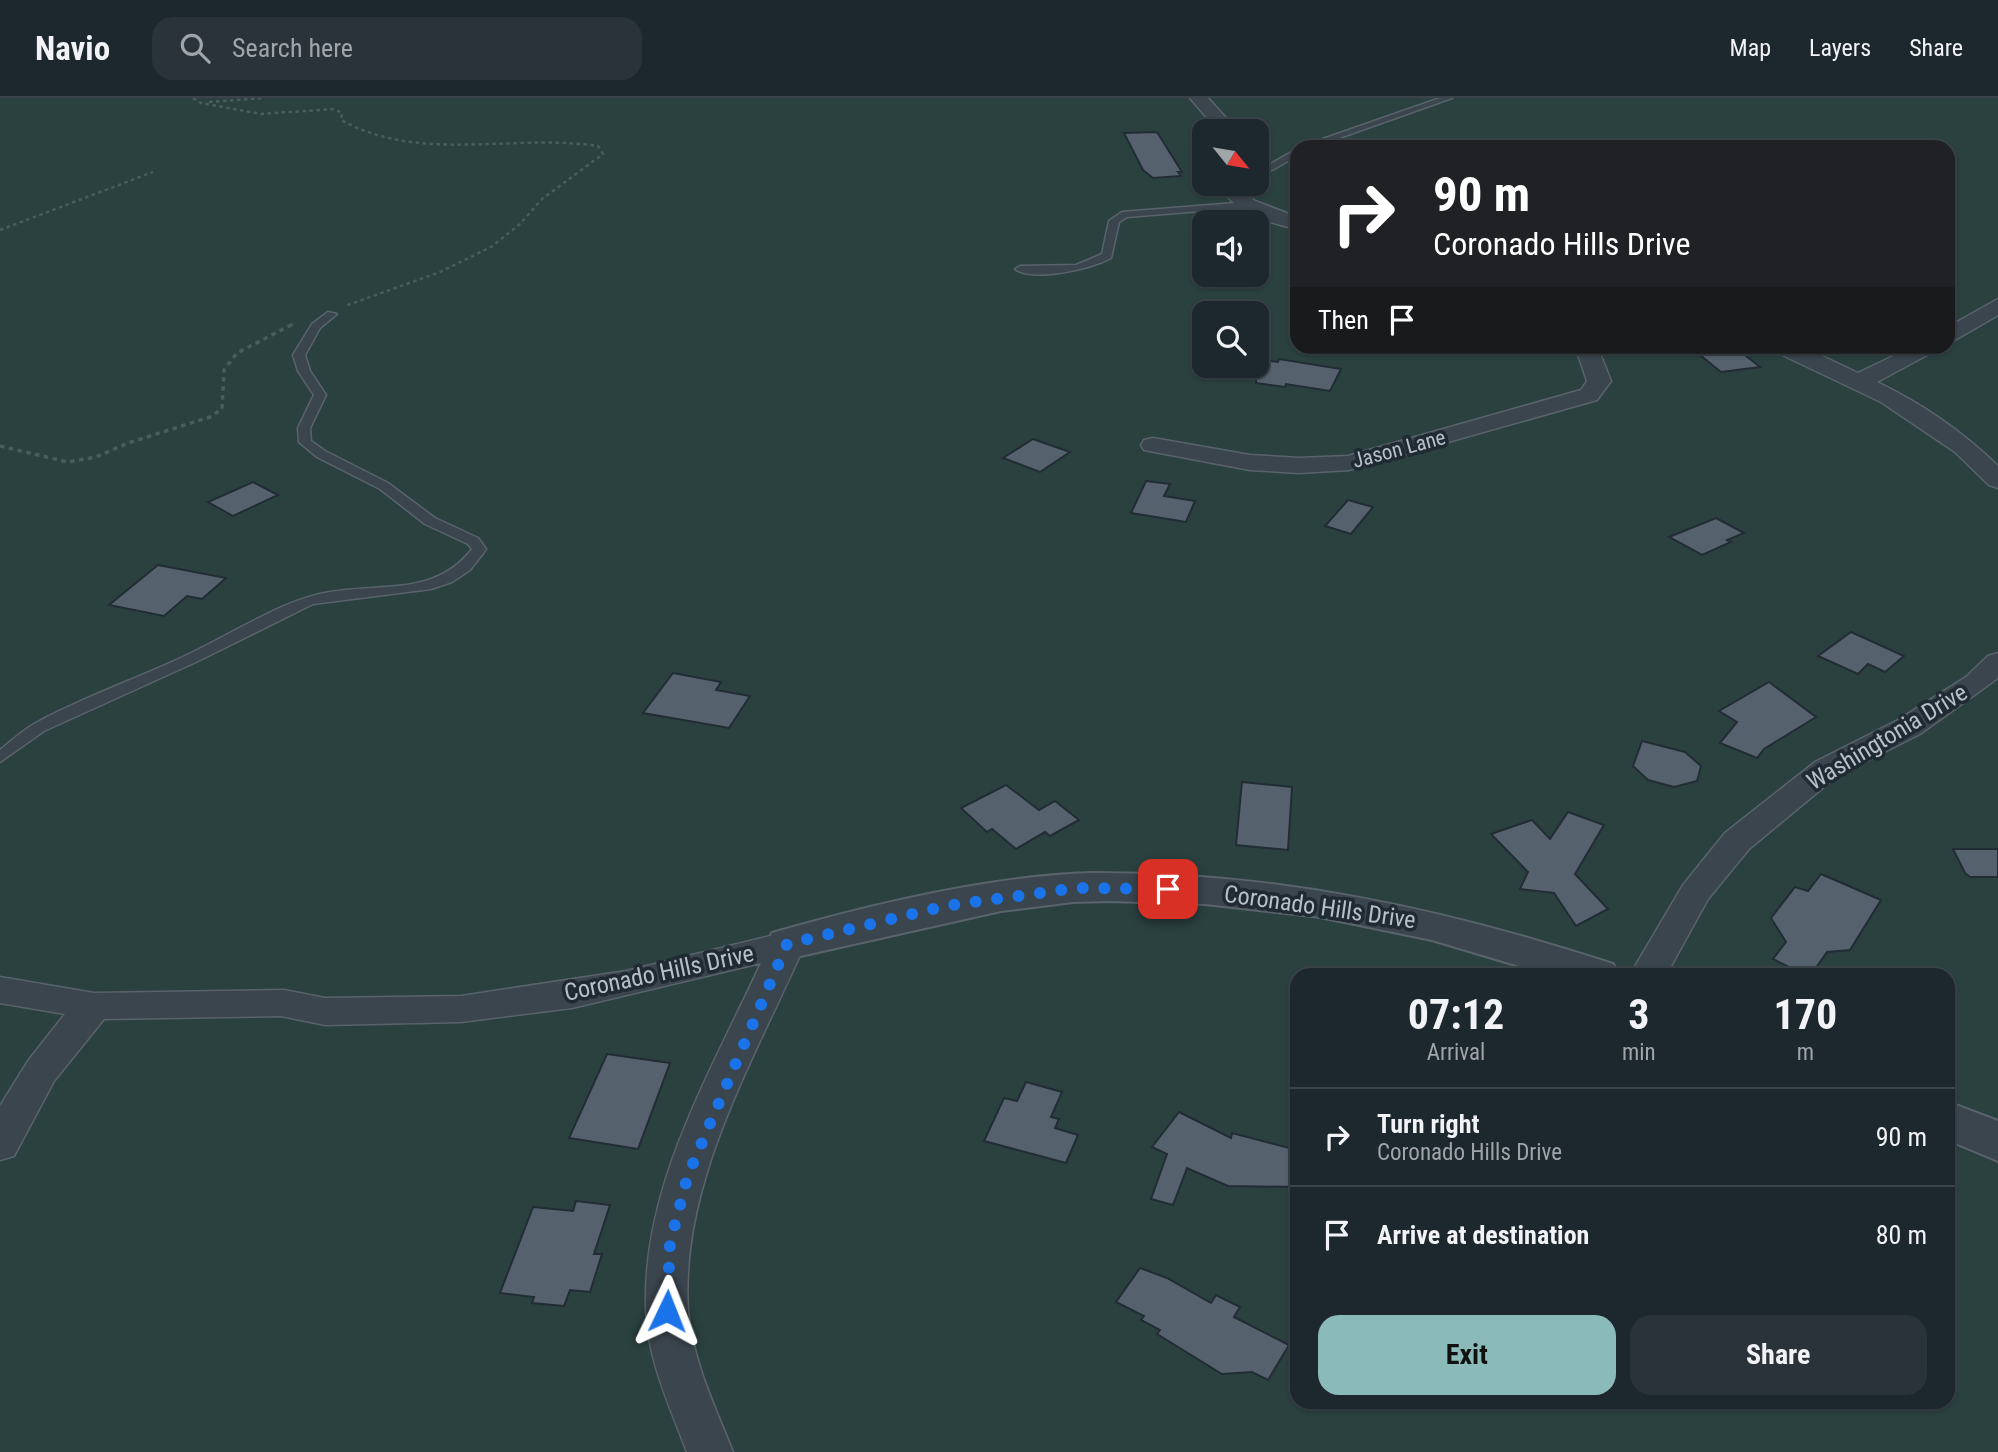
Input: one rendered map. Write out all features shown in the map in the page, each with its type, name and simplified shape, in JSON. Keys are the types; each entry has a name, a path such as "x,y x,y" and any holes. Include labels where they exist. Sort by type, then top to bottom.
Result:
{"street":[{"path":"1199,98 1217,119"},
{"path":"1244,196 1260,213 1290,221"},
{"path":"1955,333 1998,305"},
{"name":"Jason Lane","path":"1153,445 1242,463 1311,467 1349,463 1589,395 1599,381 1589,354"},
{"path":"1798,354 1889,397 1964,447 1998,480"},
{"path":"1857,383 1917,354"},
{"name":"Washingtonia Drive","path":"1652,968 1695,893 1737,841 1826,769 1909,727 1976,683 1998,662"},
{"name":"Coronado Hills Drive","path":"0,990 94,1006 284,1003 299,1010 382,1013 487,1007 585,991 946,906 1075,888 1192,889 1296,899 1407,917 1508,943 1578,968"},
{"path":"710,1452 681,1375 667,1311 670,1243 693,1163 787,944"},
{"path":"0,1145 15,1110 52,1052 94,1006"},
{"path":"1955,1123 1998,1142"}],"lane":[{"path":"1325,140 1448,98"},
{"path":"1269,168 1290,156"},
{"path":"1020,269 1090,267 1107,256 1114,221 1125,214 1214,196"},
{"path":"0,757 39,728 191,659 308,601 327,595 430,586 470,566 479,549 473,541 430,521 384,486 321,454 305,442 304,428 320,395 304,371 299,355 316,326 332,314"}],"path":[{"path":"0,446 68,463 96,457 128,443 210,416 222,410 225,370 237,353 303,319 332,314 356,300 440,272 491,247 520,224 542,199 572,175 600,159 603,154 598,146 545,138 448,145 391,142 356,131 341,120 342,113 334,109 261,114 201,103 193,98"},
{"path":"201,103 264,98"},
{"path":"0,230 153,172"}],"green space":[{"path":"0,98 1998,98 1998,1452 0,1452"}],"building":[{"path":"1157,132 1182,172 1178,172 1181,176 1153,178 1143,170 1124,133"},
{"path":"1699,354 1744,354 1760,367 1721,372"},
{"path":"1279,359 1341,369 1330,391 1286,384 1285,387 1256,383 1256,378 1269,378 1269,361 1278,362"},
{"path":"1033,439 1070,452 1040,472 1003,458"},
{"path":"1146,481 1170,484 1164,496 1195,501 1186,522 1131,513"},
{"path":"253,482 278,495 233,516 208,502"},
{"path":"1348,500 1373,507 1351,534 1325,526"},
{"path":"1716,518 1744,533 1702,555 1669,537"},
{"path":"158,565 226,578 202,599 187,596 164,616 109,605"},
{"path":"1851,632 1904,656 1885,672 1868,664 1858,674 1818,656"},
{"path":"673,673 721,682 716,690 750,696 729,728 643,713"},
{"path":"1769,682 1816,717 1764,749 1757,758 1720,743 1737,722 1719,711"},
{"path":"1642,741 1685,752 1701,766 1697,781 1674,787 1648,780 1633,766"},
{"path":"1242,782 1292,787 1288,850 1236,845"},
{"path":"1006,785 1039,810 1055,801 1079,820 1050,836 1045,832 1016,849 992,829 987,832 961,808"},
{"path":"1568,812 1604,825 1575,874 1608,909 1576,926 1554,893 1520,889 1528,872 1491,834 1532,820 1550,839"},
{"path":"1953,849 1998,849 1998,877 1970,877 1965,873"},
{"path":"1821,874 1881,900 1850,950 1827,952 1816,968 1791,968 1773,959 1786,942 1771,918 1795,887 1808,891"},
{"path":"607,1054 670,1063 638,1149 569,1138"},
{"path":"1026,1082 1062,1092 1051,1117 1059,1119 1055,1128 1078,1135 1066,1163 984,1141 1004,1098 1017,1101"},
{"path":"1179,1112 1231,1138 1232,1133 1290,1148 1290,1187 1228,1186 1187,1168 1173,1205 1151,1199 1167,1154 1152,1147"},
{"path":"576,1201 610,1205 594,1254 602,1254 590,1292 570,1290 564,1306 532,1303 534,1297 500,1293 533,1207 573,1211"},
{"path":"1140,1268 1167,1278 1211,1303 1216,1295 1240,1307 1234,1317 1289,1345 1268,1380 1252,1372 1222,1374 1157,1334 1160,1330 1141,1320 1144,1316 1116,1302"}],"route":[{"path":"667,1311 670,1243 688,1175 722,1090 787,944 946,906 1075,888 1168,889"}]}
